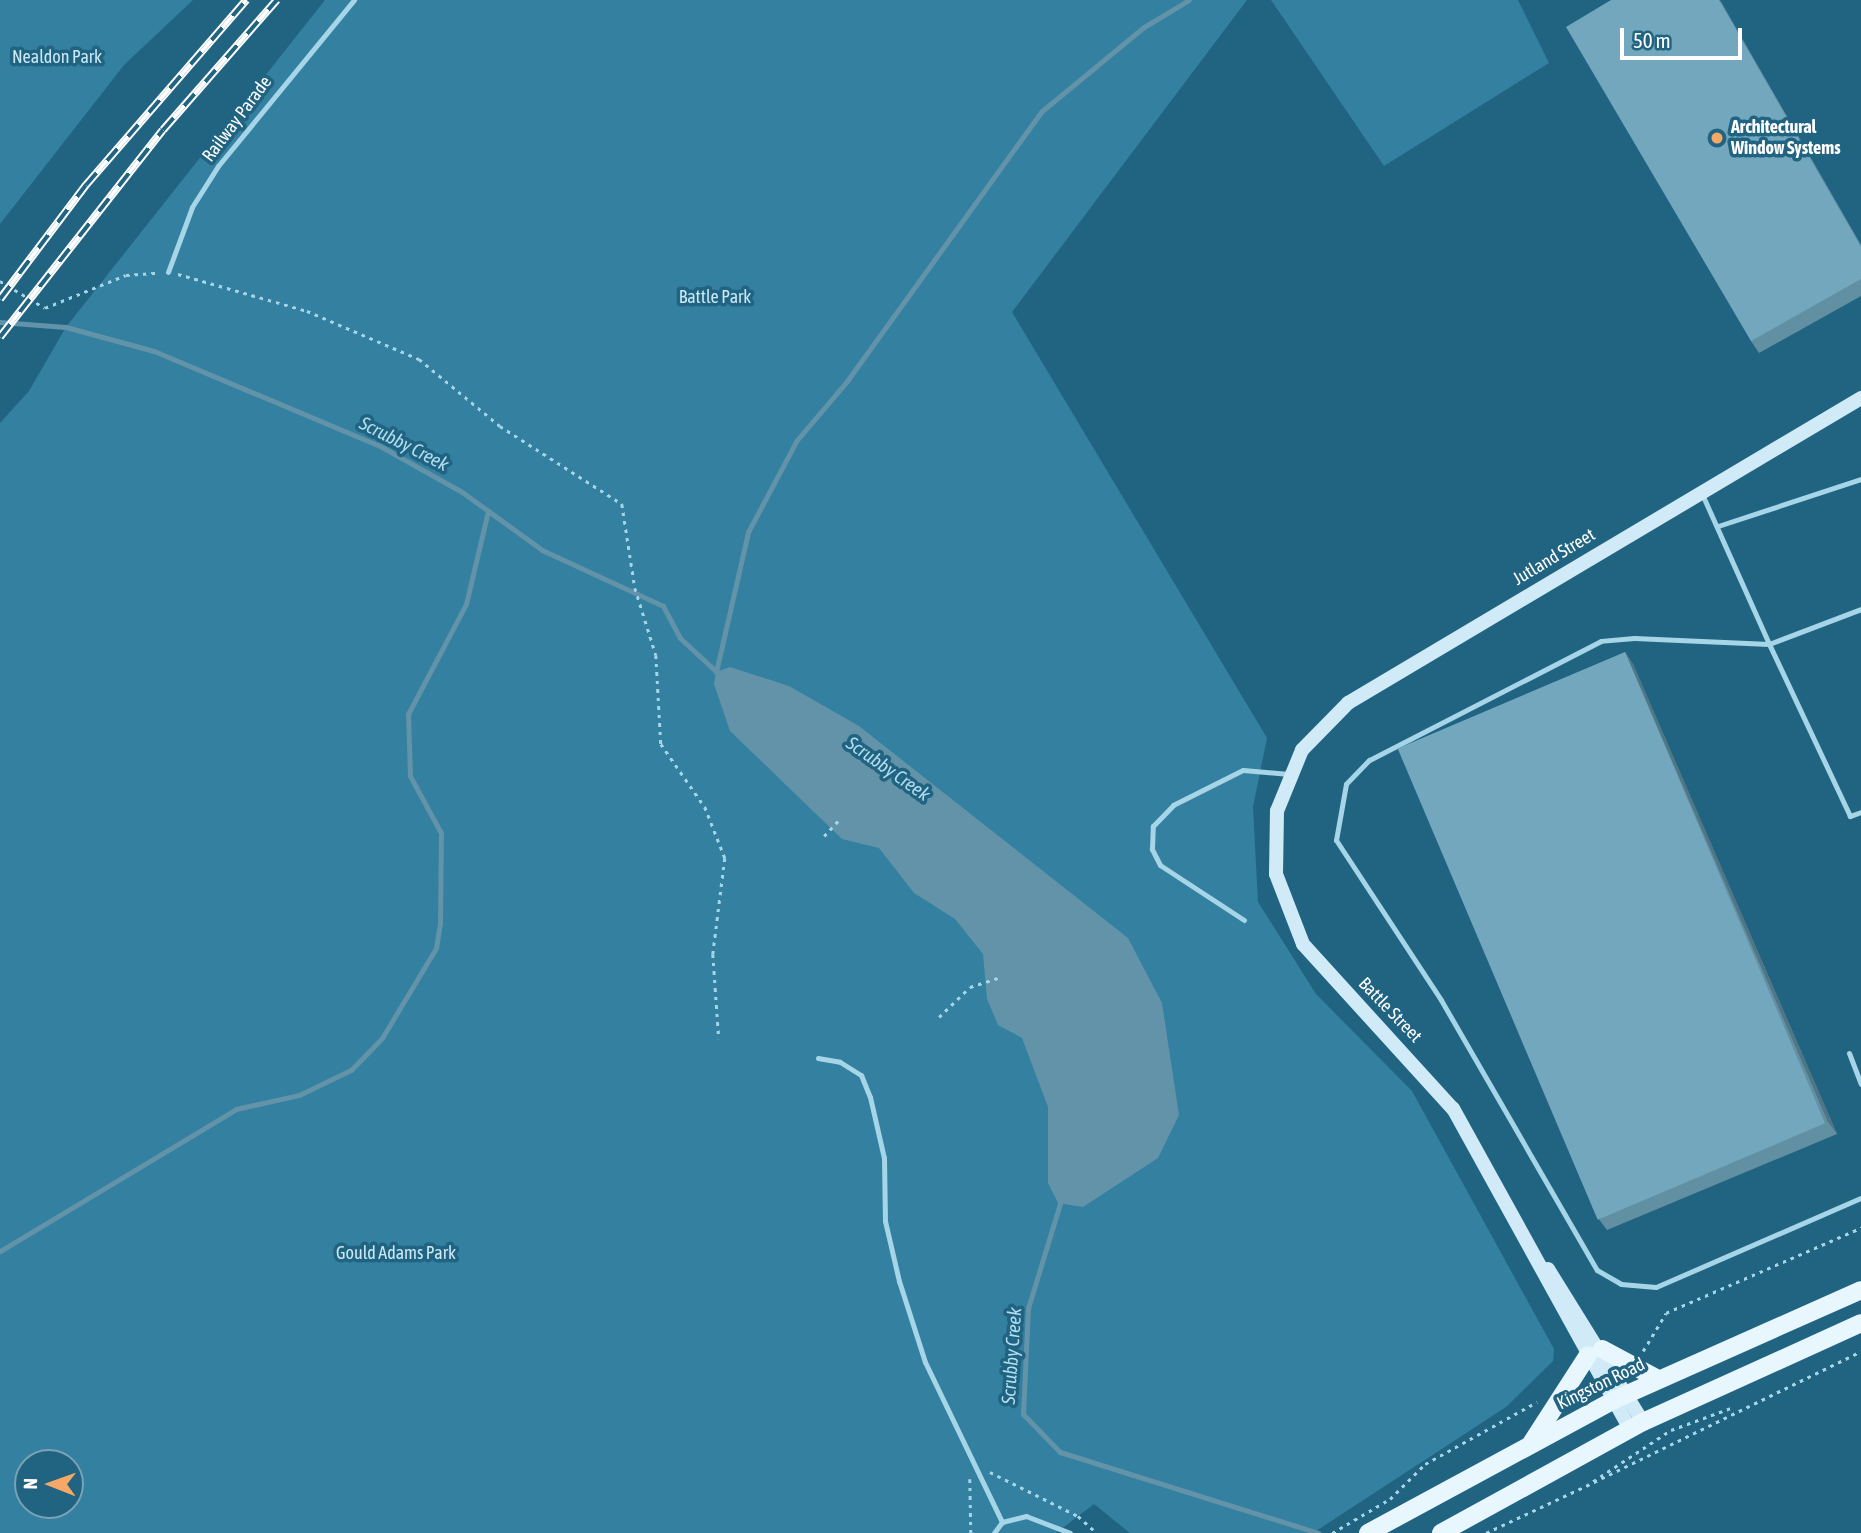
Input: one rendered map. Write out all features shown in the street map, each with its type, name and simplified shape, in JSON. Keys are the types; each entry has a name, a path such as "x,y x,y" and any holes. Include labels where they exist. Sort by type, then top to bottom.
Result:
{"main road":[{"name":"Kingston Road","path":"1368,1533 1532,1441 1657,1379 1861,1290"},
{"path":"1441,1533 1637,1426 1861,1324"},
{"path":"1532,1441 1595,1352 1634,1366 1657,1379"}],"street":[{"name":"Jutland Street","path":"1289,774 1314,732 1348,703 1700,491 1861,398"},
{"name":"Battle Street","path":"1289,774 1274,856 1295,929 1315,959 1453,1109 1637,1426"}],"lane":[{"name":"Railway Parade","path":"168,272 192,207 218,166 354,0"},
{"path":"1718,526 1861,479"},
{"path":"1700,491 1850,816 1861,812"},
{"path":"1861,609 1769,645 1601,640 1369,760 1346,785 1336,840 1441,1000 1597,1270 1621,1284 1656,1287 1861,1198"},
{"path":"1244,920 1160,865 1152,849 1153,827 1173,804 1243,770 1289,774"},
{"path":"1849,1053 1861,1084"},
{"path":"818,1058 840,1062 861,1075 870,1097 884,1158 885,1222 903,1293 925,1362 1002,1522"},
{"path":"994,1533 1002,1522 1042,1517 1070,1533"}],"path":[{"path":"0,281 45,308 125,275 168,272 307,311 419,359 500,426 610,491 622,504 635,588 656,655 661,744 705,807 725,858 713,954 719,1039"},
{"path":"824,836 841,818"},
{"path":"939,1017 970,987 998,978"},
{"path":"1634,1366 1666,1313 1861,1228"},
{"path":"1486,1533 1586,1486 1740,1406 1861,1351"},
{"path":"1332,1533 1378,1506 1425,1464 1546,1393"},
{"path":"1586,1486 1671,1430 1740,1406"},
{"path":"987,1473 1078,1516 1096,1531"},
{"path":"970,1479 971,1533"},
{"path":"1090,1533 1096,1531"}],"green space":[{"name":"Nealdon Park","path":"0,0 193,0 124,65 0,224"},
{"path":"325,0 1247,0 1012,312 1267,738 1253,807 1258,902 1316,994 1412,1091 1554,1349 1553,1361 1506,1407 1313,1533 1130,1533 1094,1504 1056,1533 0,1533 0,423 29,391 66,327"},
{"path":"1271,0 1518,0 1549,63 1384,166"}],"water":[{"path":"730,667 789,686 859,726 1128,938 1162,1003 1179,1115 1158,1158 1083,1207 1058,1203 1048,1183 1048,1107 1022,1038 998,1025 987,999 983,954 955,919 914,893 879,848 842,839 730,731 714,684 716,672"}],"building":[{"name":"Architectural Window Systems","path":"1611,0 1719,0 1861,247 1861,279 1751,341 1566,27"},
{"path":"1625,652 1825,1123 1598,1220 1398,749"}],"waterway":[{"path":"716,672 748,532 797,440 847,381 1042,111 1144,27 1189,0"},
{"name":"Scrubby Creek","path":"0,322 66,327 154,351 380,446 462,492 542,550 663,606 680,638 720,675"},
{"path":"0,1251 236,1109 299,1095 351,1070 382,1038 436,948 440,924 441,833 410,776 408,714 466,604 488,511"},
{"name":"Scrubby Creek","path":"1062,1197 1028,1308 1023,1414 1060,1452 1319,1533"}],"railway":[{"path":"0,299 86,185 246,0"},
{"path":"0,337 163,130 277,0"}],"place":[{"name":"Architectural Window Systems","path":"1717,138"}],"park label":[{"name":"Battle Park","path":"715,297"},
{"name":"Gould Adams Park","path":"396,1253"}]}
